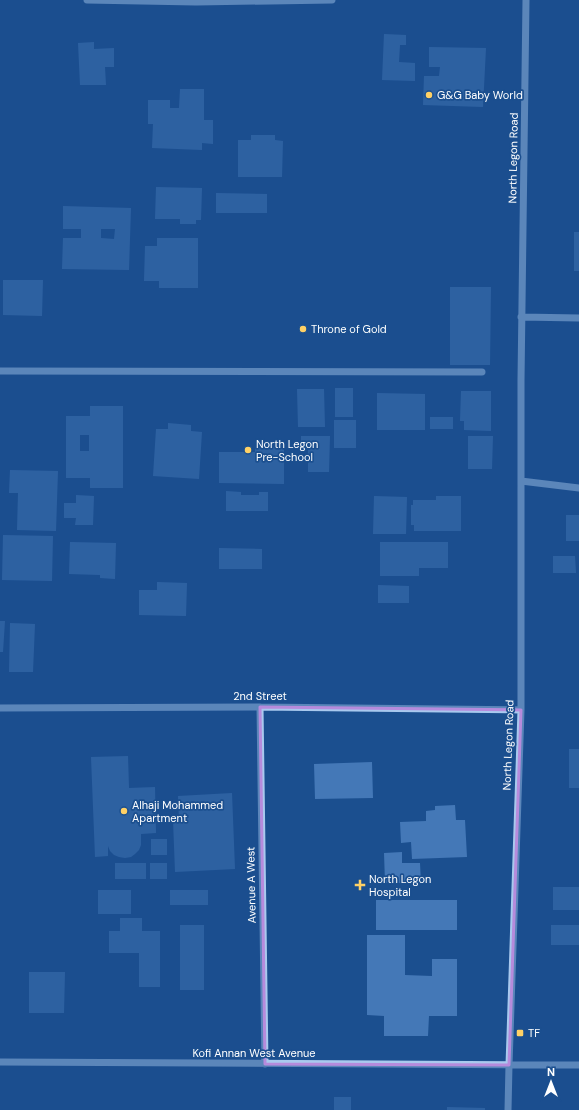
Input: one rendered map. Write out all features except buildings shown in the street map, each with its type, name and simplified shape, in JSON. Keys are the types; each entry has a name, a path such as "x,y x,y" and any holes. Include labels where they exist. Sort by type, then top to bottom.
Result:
{"street":[{"path":"87,0 196,2 332,0"},
{"name":"North Legon Road","path":"508,1110 521,710 521,317 526,0"},
{"path":"521,317 579,318"},
{"path":"0,371 482,372"},
{"path":"521,481 579,488"},
{"name":"2nd Street","path":"0,708 260,707 521,710"},
{"name":"Avenue A West","path":"260,707 265,1064"},
{"name":"Kofi Annan West Avenue","path":"0,1062 579,1065"}],"highlighted area":[{"path":"260,707 521,710 509,1065 265,1064"}],"place":[{"name":"G&G Baby World","path":"429,95"},
{"name":"Throne of Gold","path":"303,329"},
{"name":"North Legon Pre-School","path":"248,450"},
{"name":"Alhaji Mohammed Apartment","path":"124,811"},
{"name":"North Legon Hospital","path":"360,885"},
{"name":"TF","path":"520,1033"}]}
